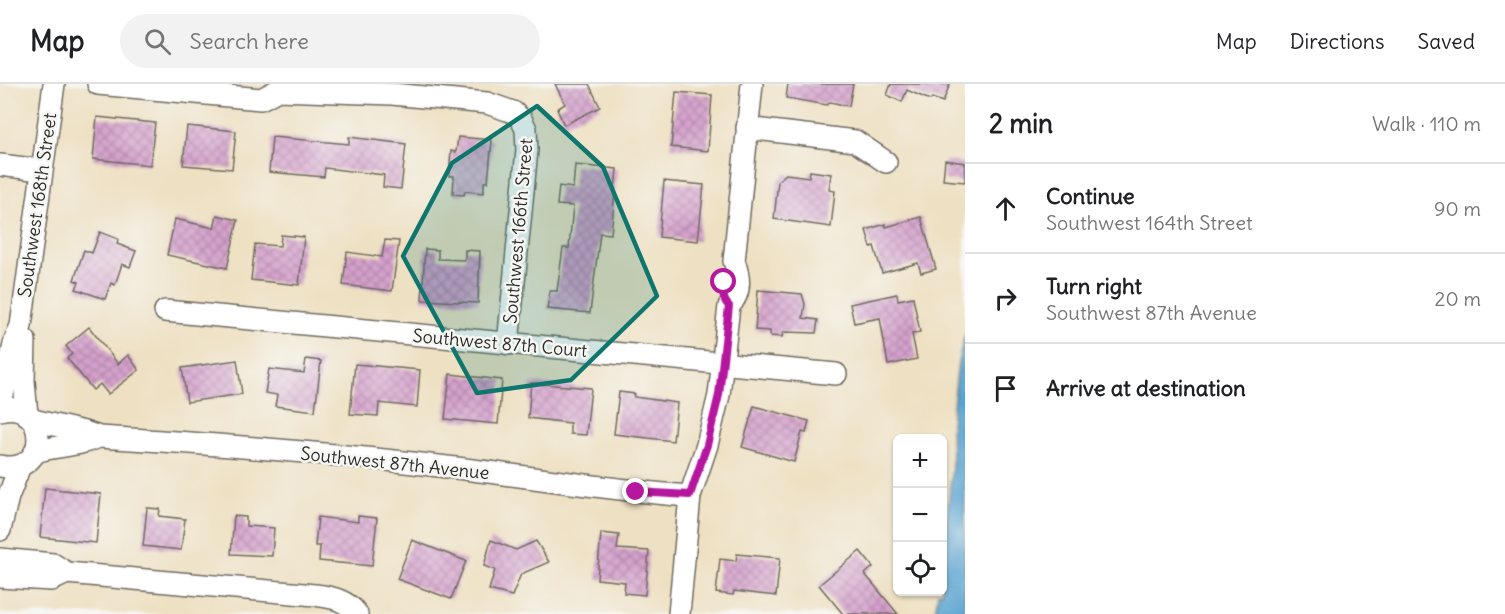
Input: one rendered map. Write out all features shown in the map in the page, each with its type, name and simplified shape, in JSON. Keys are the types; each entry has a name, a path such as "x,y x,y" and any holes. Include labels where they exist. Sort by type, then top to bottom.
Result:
{"street":[{"name":"Southwest 168th Street","path":"0,409 15,340 21,326 54,84"},
{"path":"98,84 261,99 274,87"},
{"path":"679,614 690,495 714,419 729,306 735,300 738,290 738,272 734,261 752,84"},
{"name":"Southwest 166th Street","path":"274,87 392,94 487,104 513,112 521,119 526,129 527,150 508,344"},
{"path":"747,128 855,141 886,162"},
{"path":"0,165 41,170"},
{"name":"Southwest 87th Court","path":"165,312 836,374"},
{"name":"Southwest 168th Street","path":"19,461 39,436 30,417 24,381 25,342 21,326"},
{"name":"Southwest 87th Avenue","path":"0,409 12,409 30,417 99,437 444,466 604,488 690,495"},
{"name":"Southwest 87th Avenue","path":"19,461 52,447 86,443 99,437"},
{"path":"0,530 19,461"},
{"path":"0,559 53,564 67,573 315,596 339,600 354,610"},
{"path":"0,577 52,580 67,573"}],"highlighted area":[{"path":"537,106 603,167 657,296 571,380 477,393 403,256 452,163"}],"water":[{"path":"965,334 965,614 935,614 937,596 947,596 947,521 952,465 951,423 958,363"}],"building":[{"path":"555,84 589,84 600,107 564,125 557,109 565,104"},
{"path":"788,84 853,84 849,106 786,98"},
{"path":"891,84 950,84 943,102 932,98 930,100 907,90 902,102 887,95"},
{"path":"676,92 712,95 708,151 671,147"},
{"path":"97,117 155,123 150,165 93,159"},
{"path":"187,126 236,131 232,169 183,165"},
{"path":"272,137 349,144 349,137 406,144 401,189 383,187 384,175 325,168 324,177 269,172"},
{"path":"458,137 492,140 488,182 484,182 484,193 465,191 464,195 453,194 454,176 449,176 451,151 456,152"},
{"path":"945,160 965,163 965,182 943,180"},
{"path":"575,165 617,169 611,234 600,233 590,313 547,309 550,291 557,291 563,248 569,248 573,206 557,205 559,186 573,188"},
{"path":"810,171 831,174 829,190 835,191 831,227 774,219 778,181 786,174 809,177"},
{"path":"664,181 704,185 698,241 659,237"},
{"path":"217,215 238,220 227,268 167,255 175,219 214,228"},
{"path":"921,217 936,269 921,273 918,263 882,273 874,246 871,247 866,230"},
{"path":"100,232 118,239 117,244 136,251 130,267 122,264 115,285 111,283 105,299 76,289 79,282 74,280 84,250 92,253"},
{"path":"281,235 304,237 299,285 251,280 255,244 280,246"},
{"path":"385,240 399,241 392,291 343,285 347,252 382,257"},
{"path":"425,249 438,250 438,259 465,260 465,250 480,251 478,303 422,300"},
{"path":"758,290 802,294 805,304 803,318 818,320 816,333 783,332 782,337 770,336 770,331 755,330"},
{"path":"897,294 898,300 913,297 920,332 912,334 917,359 888,365 880,318 854,323 850,304"},
{"path":"89,327 118,364 128,355 139,370 108,394 100,384 93,390 67,358 72,354 66,346"},
{"path":"306,359 321,361 315,411 275,406 277,395 265,393 269,369 304,373"},
{"path":"237,360 242,394 187,402 182,368"},
{"path":"355,364 420,370 417,407 379,403 378,416 350,414"},
{"path":"450,374 502,380 498,424 445,419"},
{"path":"531,383 591,388 586,435 570,434 570,423 528,418"},
{"path":"619,392 635,394 634,397 677,403 673,441 614,434"},
{"path":"754,406 809,421 806,433 802,432 794,462 742,447"},
{"path":"45,488 101,494 96,543 40,537"},
{"path":"147,508 160,509 159,516 185,519 181,550 143,546"},
{"path":"234,516 246,517 246,526 274,528 272,556 231,554"},
{"path":"358,516 377,518 372,566 319,561 320,546 315,546 318,517 358,522"},
{"path":"601,533 619,535 617,549 649,551 645,595 624,593 625,582 597,579"},
{"path":"412,540 466,561 451,599 397,579"},
{"path":"491,540 516,550 536,541 549,562 521,574 512,596 489,590 495,570 484,566"},
{"path":"860,551 873,567 865,574 898,614 843,614 819,585"},
{"path":"737,554 780,558 776,596 734,591 733,595 716,593 720,559 736,561"}],"route":[{"path":"636,492 690,495 707,445 719,395 729,306 723,294 724,282"}]}
